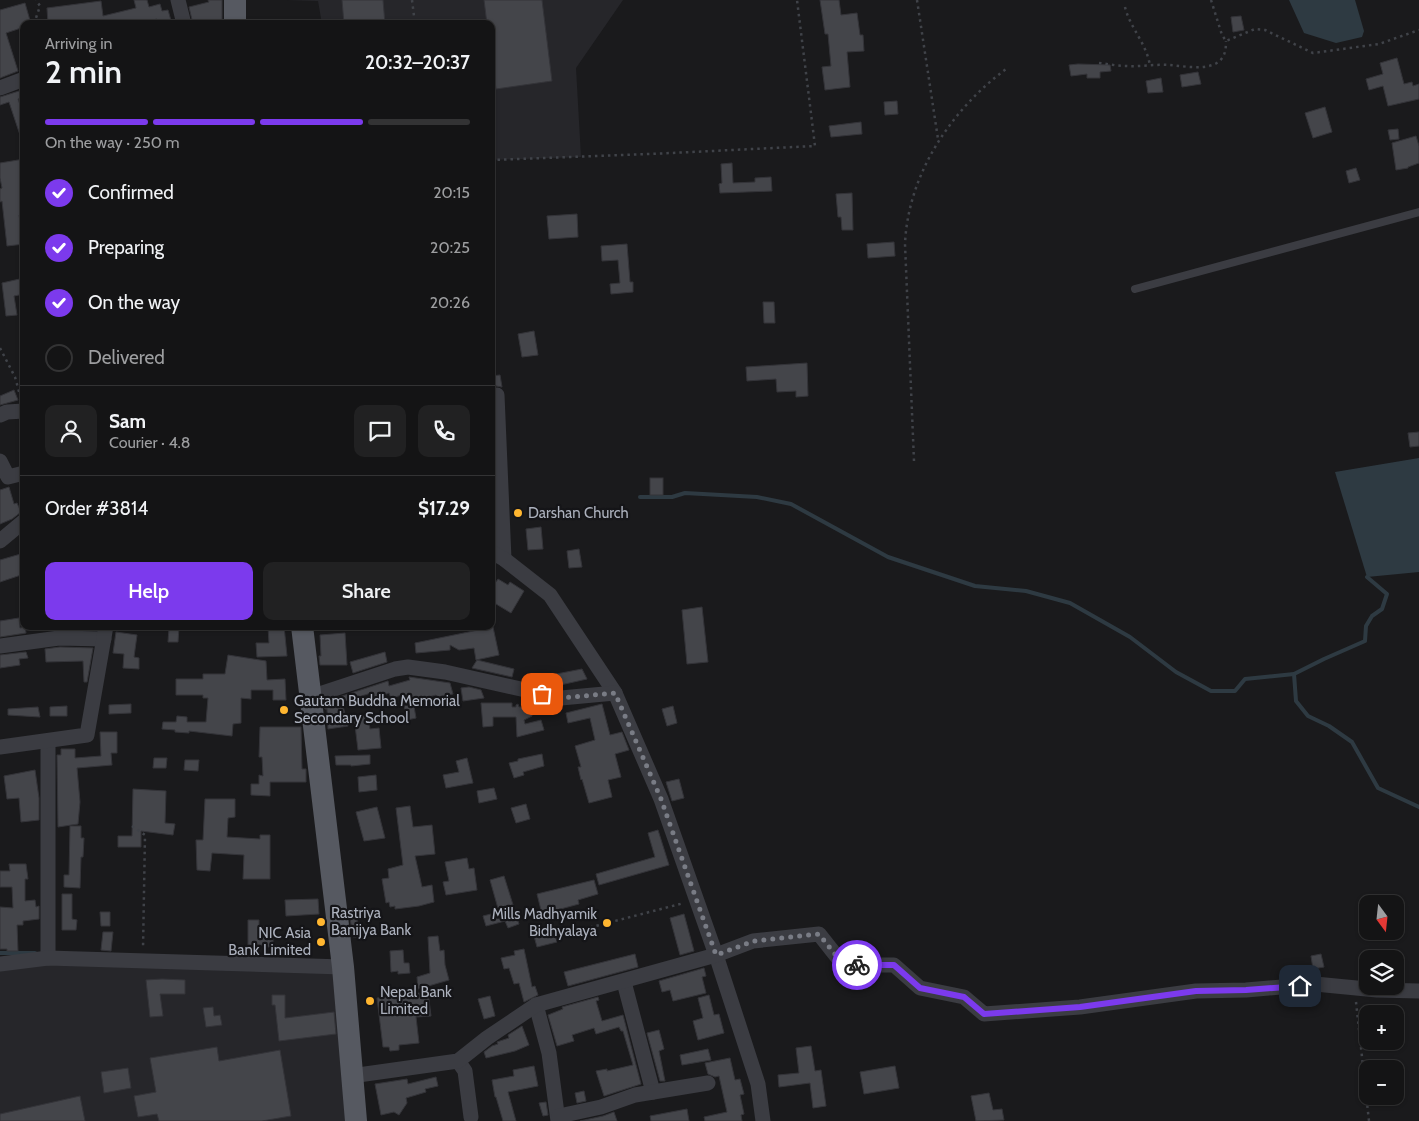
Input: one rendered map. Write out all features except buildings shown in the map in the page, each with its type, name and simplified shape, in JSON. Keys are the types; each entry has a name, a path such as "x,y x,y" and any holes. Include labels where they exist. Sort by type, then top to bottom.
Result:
{"main road":[{"path":"235,0 235,20"},
{"path":"302,630 343,967 356,1121"}],"street":[{"path":"178,0 183,20"},
{"path":"0,88 20,80"},
{"path":"498,395 498,555 550,595 615,693 661,799 716,955 758,1084 763,1121"},
{"path":"0,415 20,407"},
{"path":"0,461 8,477 20,474"},
{"path":"0,541 20,524"},
{"path":"0,646 105,632 87,735 0,748"},
{"path":"310,697 394,669 408,667 445,672 561,698 615,693"},
{"path":"48,742 48,958"},
{"path":"351,1076 458,1061 487,1038 536,1006 716,955 754,941 819,934 838,958 859,965 894,965 920,988 964,997 984,1014 1080,1007 1196,991 1246,990 1315,984 1419,991"},
{"path":"0,964 48,958 343,967"},
{"path":"624,982 653,1092"},
{"path":"536,1006 549,1053 559,1118 601,1107 635,1095 708,1083"},
{"path":"458,1061 465,1071 471,1117"}],"lane":[{"path":"1135,289 1419,212"}],"path":[{"path":"36,0 40,6 36,20"},
{"path":"412,0 414,20"},
{"path":"495,160 814,146 796,0"},
{"path":"917,0 939,140"},
{"path":"1099,63 1126,66 1168,65 1189,68 1217,63 1223,57 1226,50 1226,41 1222,35 1211,0"},
{"path":"1126,7 1128,17 1148,55 1150,66"},
{"path":"1226,41 1255,29 1265,30 1313,53 1379,44 1419,30"},
{"path":"914,461 905,244 906,228 914,193 939,140 952,122 985,85 1006,69"},
{"path":"0,348 15,377 20,395"},
{"path":"132,826 145,835 142,960"},
{"path":"565,934 696,900"},
{"path":"1354,988 1369,1121"}],"shaded area":[{"path":"287,0 623,0 576,68 581,157 495,160 495,20 321,20 318,1"},
{"path":"1289,0 1355,0 1364,31 1362,37 1336,43 1304,33"},
{"path":"1419,458 1419,572 1367,577 1335,472"},
{"path":"0,964 343,967 356,1121 0,1121"}],"waterway":[{"path":"640,497 672,497 685,493 757,497 791,504 888,557 975,586 1026,591 1070,603 1130,637 1176,672 1211,691 1235,691 1245,679 1294,674"},
{"path":"1367,577 1387,594 1382,609 1372,616 1366,626 1365,641 1294,674 1296,701 1308,716 1329,726 1352,742 1378,788 1419,807"},
{"path":"0,953 35,953"}],"way so far":[{"path":"542,694 561,698 577,698 615,693 661,799 716,955 754,941 819,934 838,958 857,965"}],"place":[{"name":"Darshan Church","path":"518,513"},
{"name":"Gautam Buddha Memorial Secondary School","path":"284,710"},
{"name":"Rastriya Banijya Bank","path":"321,922"},
{"name":"Mills Madhyamik Bidhyalaya","path":"607,923"},
{"name":"NIC Asia Bank Limited","path":"321,942"},
{"name":"Nepal Bank Limited","path":"370,1001"}],"route":[{"path":"857,965 894,965 920,988 964,997 984,1014 1080,1007 1196,991 1300,986"}]}
